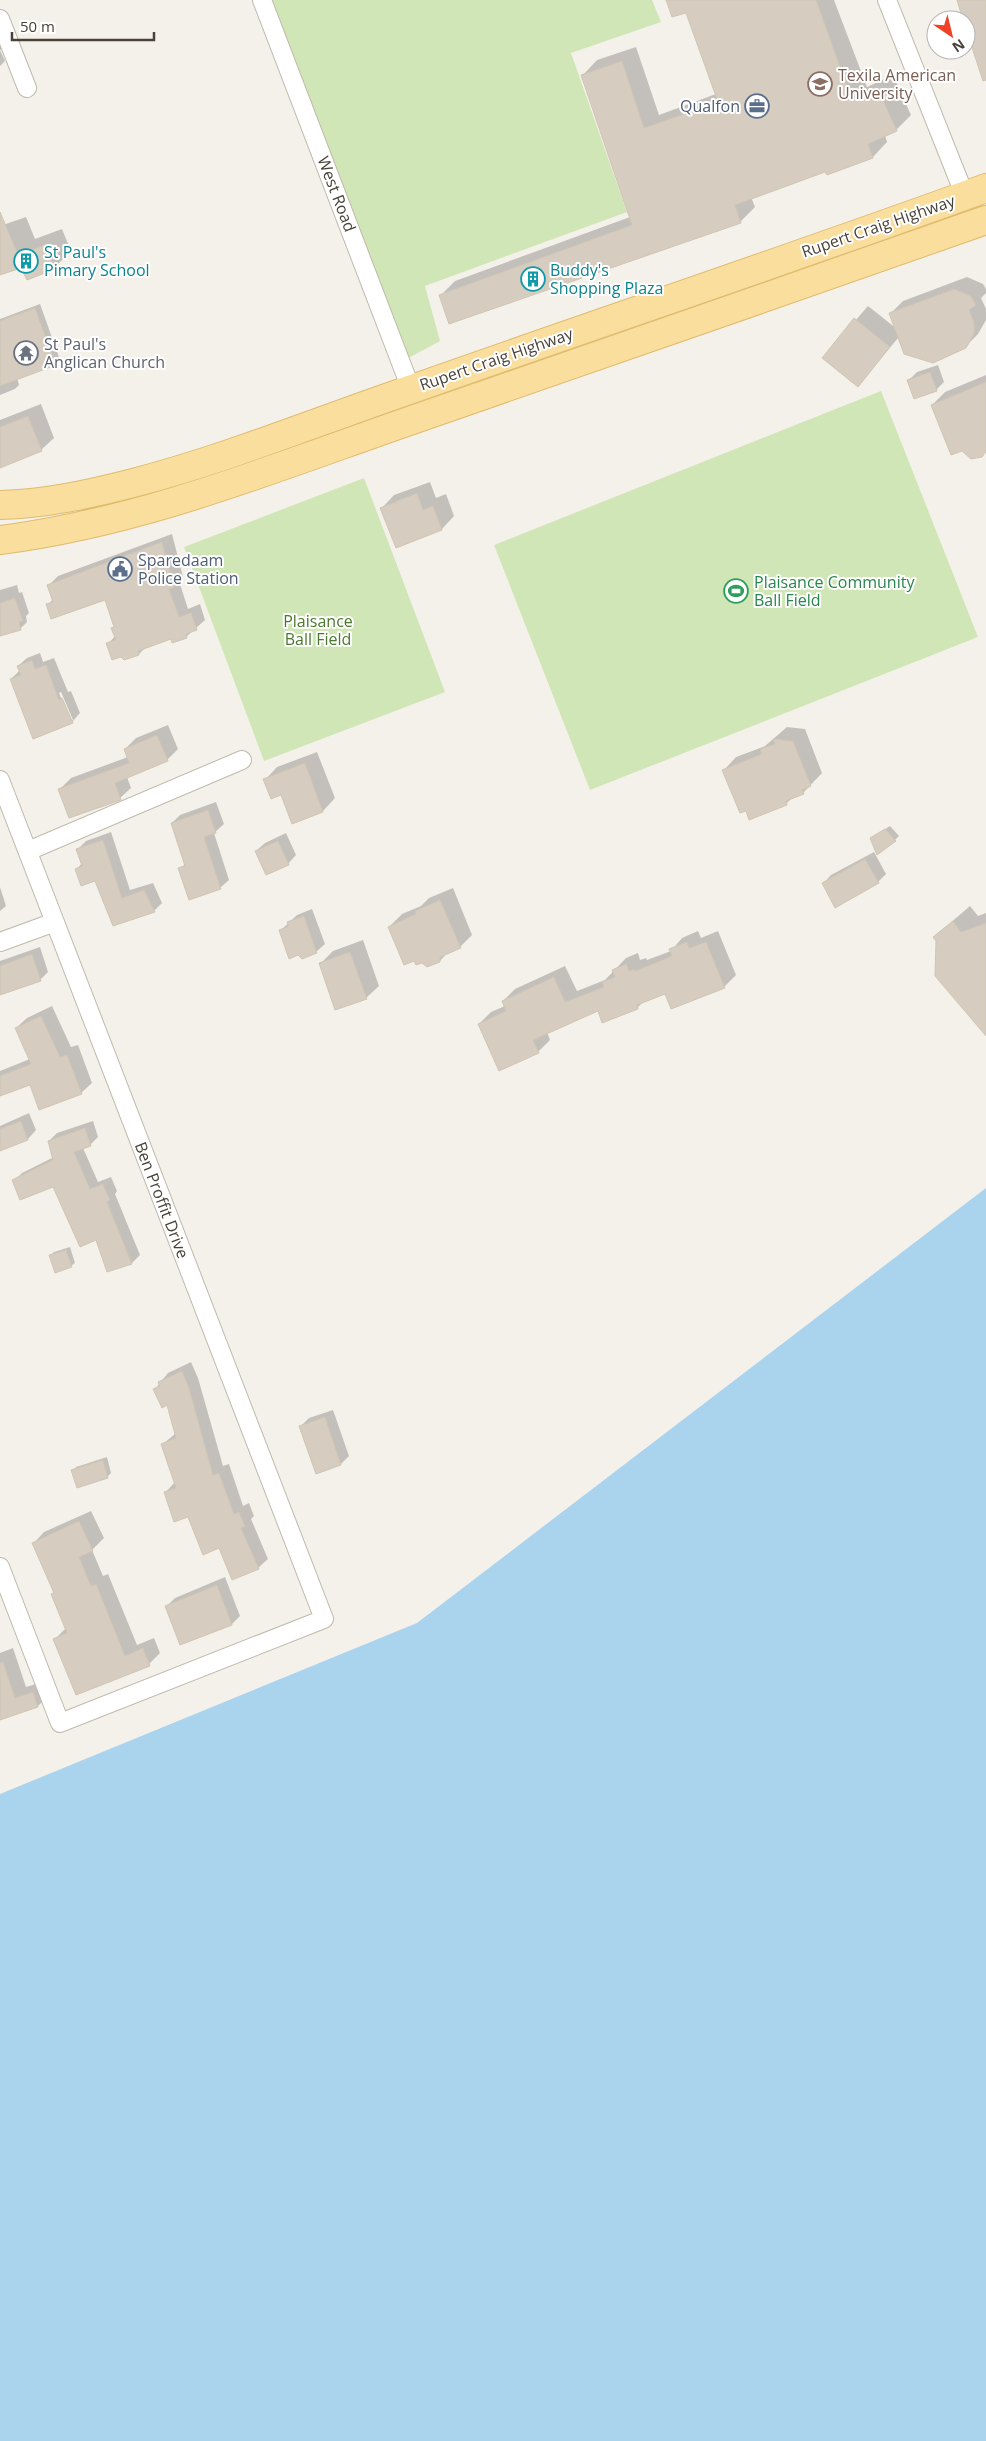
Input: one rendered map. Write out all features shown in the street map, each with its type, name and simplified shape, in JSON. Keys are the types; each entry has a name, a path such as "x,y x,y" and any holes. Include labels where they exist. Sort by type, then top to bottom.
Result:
{"main road":[{"name":"Rupert Craig Highway","path":"0,505 27,505 102,491 174,472 300,430 411,389 975,192"},
{"name":"Rupert Craig Highway","path":"0,540 44,534 134,514 258,473 986,220"}],"street":[{"name":"West Road","path":"262,0 411,389"},
{"path":"887,0 975,192"},
{"path":"0,18 27,88"},
{"path":"28,851 242,760"},
{"name":"Ben Proffit Drive","path":"0,780 324,1619 60,1723 0,1566"},
{"path":"0,942 55,922"}],"green space":[{"path":"266,0 652,0 661,22 571,53 627,212 425,286 440,341 401,362"},
{"name":"Plaisance Community Ball Field","path":"881,391 978,637 590,790 494,545"},
{"name":"Plaisance Ball Field","path":"364,478 445,692 264,761 184,547"}],"water":[{"path":"986,1188 986,2441 0,2441 0,1794 417,1623"}],"building":[{"path":"666,0 816,0 852,100 878,89 897,131 868,144 873,158 827,175 825,172 735,205 741,223 449,324 439,295 632,225 581,75 622,61 644,128 718,102 686,13 672,17"},
{"path":"957,0 986,0 986,80 983,81 976,60 976,10 960,10"},
{"name":"St Paul's Pimary School","path":"0,212 18,255 45,245 55,269 27,280 21,268 0,275"},
{"path":"954,289 971,296 976,305 969,310 974,322 974,334 966,348 933,363 904,354 889,313"},
{"name":"St Paul's Anglican Church","path":"35,308 56,365 0,386 0,321"},
{"path":"854,318 890,347 858,387 822,358"},
{"path":"930,372 937,391 914,399 907,380"},
{"path":"986,382 986,452 982,457 971,459 962,451 951,455 931,405"},
{"path":"28,416 42,451 0,468 0,427"},
{"path":"417,493 423,510 433,506 442,530 396,548 380,508"},
{"path":"162,542 174,587 169,589 179,617 191,613 197,630 186,634 187,638 172,643 171,639 138,651 139,655 124,660 121,657 112,660 106,643 116,640 111,628 114,627 105,600 51,619 46,604 53,602 47,585"},
{"path":"15,598 23,621 19,622 21,630 0,636 0,603"},
{"path":"32,660 35,669 46,665 59,700 62,698 73,723 33,739 10,679 21,675 17,666"},
{"path":"157,735 168,761 115,783 121,800 69,818 58,789 129,763 124,749"},
{"path":"773,739 793,741 811,786 802,790 804,794 786,801 787,805 749,820 746,811 740,813 722,770 762,754 760,749 775,744"},
{"path":"305,763 323,812 292,824 281,795 271,799 263,779"},
{"path":"208,810 216,833 204,837 221,889 189,900 178,868 185,866 171,823"},
{"path":"885,829 896,841 877,855 870,838"},
{"path":"103,840 122,898 144,890 155,912 113,926 95,881 81,886 75,869 82,866 76,849"},
{"path":"278,841 289,865 266,875 255,851"},
{"path":"865,859 879,883 835,908 822,883"},
{"path":"440,900 461,948 440,957 440,962 427,967 422,963 416,965 414,961 404,965 388,927 416,914 415,911"},
{"path":"304,916 317,953 302,959 298,955 289,959 279,930 289,926 287,922"},
{"path":"953,921 961,932 986,923 986,1036 935,976 936,941 933,937"},
{"path":"687,942 689,948 706,942 725,988 671,1009 665,994 637,1005 638,1009 602,1023 598,1011 533,1040 539,1053 499,1071 478,1024 506,1011 502,1001 554,977 565,1002 604,987 602,982 615,977 612,970 626,964 629,971 634,969 635,971 672,956 669,949"},
{"path":"350,952 367,999 335,1010 319,963"},
{"path":"32,954 41,981 0,995 0,966"},
{"path":"41,1016 60,1057 67,1055 82,1094 39,1110 30,1085 0,1096 0,1076 31,1064 15,1028"},
{"path":"21,1121 28,1140 0,1151 0,1129"},
{"path":"85,1128 91,1146 74,1152 90,1189 103,1184 110,1200 107,1202 132,1264 107,1272 96,1240 80,1247 53,1187 20,1200 12,1180 53,1160 48,1141"},
{"path":"66,1250 72,1267 55,1273 49,1255"},
{"path":"182,1371 189,1388 213,1475 219,1473 234,1514 239,1512 245,1526 241,1528 259,1569 232,1580 219,1548 203,1555 188,1517 174,1522 164,1492 176,1488 161,1444 176,1438 167,1405 162,1408 153,1389 160,1386 158,1382"},
{"path":"325,1417 341,1465 316,1474 299,1426"},
{"path":"103,1460 108,1478 77,1488 71,1470"},
{"path":"79,1521 93,1551 79,1557 91,1586 96,1584 125,1656 143,1648 150,1666 76,1695 53,1639 67,1633 51,1594 54,1593 32,1543"},
{"path":"217,1585 232,1625 180,1645 165,1606"},
{"path":"3,1662 15,1698 33,1692 38,1707 0,1720 0,1663"}],"place":[{"name":"Texila American University","path":"820,84"},
{"name":"Qualfon","path":"757,106"},
{"name":"St Paul's Pimary School","path":"26,261"},
{"name":"Buddy's Shopping Plaza","path":"533,279"},
{"name":"St Paul's Anglican Church","path":"26,353"},
{"name":"Sparedaam Police Station","path":"120,569"},
{"name":"Plaisance Community Ball Field","path":"736,591"}]}
